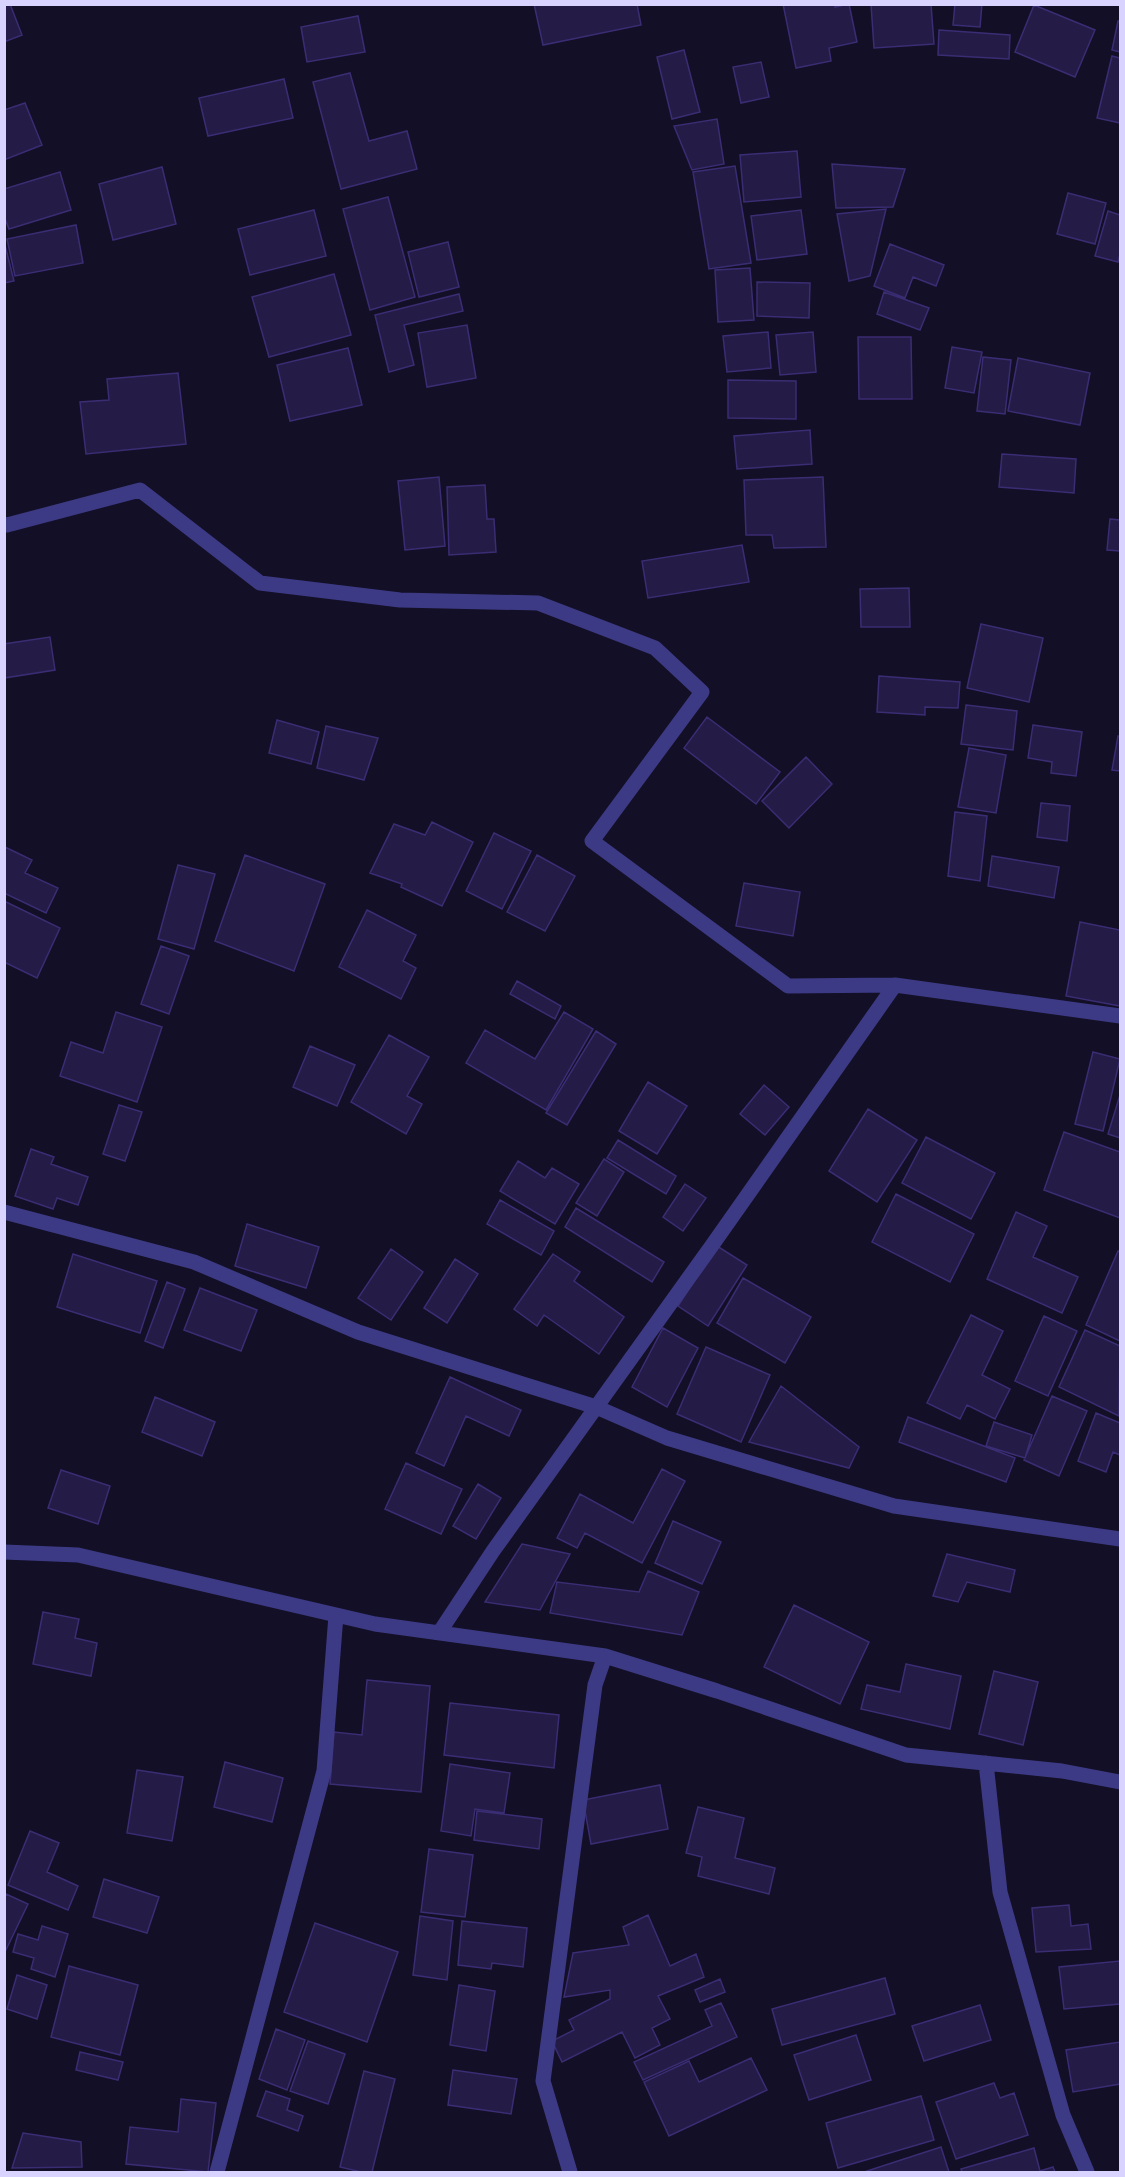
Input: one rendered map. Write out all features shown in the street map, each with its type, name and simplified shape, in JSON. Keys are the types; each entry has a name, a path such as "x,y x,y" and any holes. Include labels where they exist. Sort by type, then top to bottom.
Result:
{"street":[{"path":"4,524 140,490 260,583 400,600 537,603 655,648 702,692 592,841 788,986 895,985 1120,1016"},
{"path":"439,1633 493,1551 895,985"},
{"path":"4,1212 194,1262 358,1332 596,1407 667,1438 894,1506 1120,1539"},
{"path":"4,1552 78,1555 375,1624 605,1656 906,1755 1062,1772 1120,1782"},
{"path":"217,2172 324,1771 336,1615"},
{"path":"570,2172 543,2081 595,1685 605,1656"},
{"path":"986,1763 999,1892 1063,2115 1087,2172"}],"building":[{"path":"4,4 10,4 22,35 4,42"},
{"path":"534,4 637,4 641,25 543,45"},
{"path":"783,4 835,4 835,7 849,4 857,42 829,48 831,61 796,68"},
{"path":"871,4 931,4 934,44 874,48"},
{"path":"955,4 982,4 980,27 953,25"},
{"path":"1034,5 1095,30 1075,77 1015,52"},
{"path":"358,16 365,52 307,62 301,27"},
{"path":"1118,21 1120,21 1120,52 1112,50"},
{"path":"939,30 1010,35 1009,59 938,55"},
{"path":"684,50 700,112 672,119 657,57"},
{"path":"1112,56 1120,58 1120,123 1097,118"},
{"path":"761,62 769,97 741,103 733,67"},
{"path":"350,73 369,141 407,131 417,169 341,189 313,82"},
{"path":"284,79 293,118 208,136 199,98"},
{"path":"25,103 42,145 4,160 4,110"},
{"path":"717,119 724,164 692,170 674,126"},
{"path":"797,151 801,197 744,202 740,155"},
{"path":"832,164 905,169 893,207 836,208"},
{"path":"735,166 751,263 709,269 693,172"},
{"path":"162,167 176,224 113,240 99,184"},
{"path":"60,172 71,210 9,229 4,216 4,189"},
{"path":"1068,193 1106,203 1095,244 1057,234"},
{"path":"388,197 415,297 370,310 343,209"},
{"path":"886,209 870,276 849,281 837,214"},
{"path":"314,210 326,256 250,275 238,229"},
{"path":"801,210 807,254 757,260 751,216"},
{"path":"1108,211 1120,215 1118,262 1095,256"},
{"path":"76,225 83,263 15,276 7,239"},
{"path":"4,241 14,281 4,283"},
{"path":"448,242 459,287 419,297 408,252"},
{"path":"890,244 944,265 936,286 913,277 905,298 874,286"},
{"path":"750,268 754,320 718,322 715,270"},
{"path":"334,274 351,335 269,357 252,297"},
{"path":"757,282 810,283 809,318 757,316"},
{"path":"884,292 929,308 920,330 877,314"},
{"path":"459,294 463,311 404,325 414,365 389,372 375,315"},
{"path":"467,325 476,378 427,387 418,333"},
{"path":"768,332 771,368 727,372 723,336"},
{"path":"813,332 816,372 780,375 776,335"},
{"path":"858,337 911,337 912,399 859,399"},
{"path":"952,347 982,352 974,393 945,388"},
{"path":"348,348 362,405 290,421 277,365"},
{"path":"983,357 1011,360 1005,414 977,411"},
{"path":"1018,358 1090,373 1080,425 1008,411"},
{"path":"178,373 186,444 86,454 80,402 109,400 107,379"},
{"path":"728,380 796,381 796,419 728,418"},
{"path":"810,430 812,464 737,469 734,436"},
{"path":"1002,454 1076,459 1074,493 999,487"},
{"path":"439,477 445,546 405,550 398,481"},
{"path":"823,477 826,547 774,548 772,535 746,535 744,480"},
{"path":"485,485 487,519 494,519 496,552 449,555 447,487"},
{"path":"1110,519 1120,520 1120,551 1107,550"},
{"path":"742,545 749,582 648,598 642,561"},
{"path":"909,588 910,627 861,627 860,589"},
{"path":"981,624 1043,638 1029,702 967,688"},
{"path":"50,637 55,670 4,678 4,644"},
{"path":"879,676 960,682 958,708 925,707 925,715 877,712"},
{"path":"966,705 1017,711 1013,750 961,744"},
{"path":"707,717 780,772 756,804 684,748"},
{"path":"277,720 319,732 311,764 269,753"},
{"path":"1033,725 1082,732 1076,776 1051,773 1052,762 1028,758"},
{"path":"326,726 378,738 364,780 317,768"},
{"path":"1118,736 1120,736 1120,771 1112,770"},
{"path":"969,748 1006,755 996,813 958,807"},
{"path":"806,757 832,784 789,828 762,801"},
{"path":"1041,803 1070,806 1067,841 1037,837"},
{"path":"955,812 987,816 980,881 948,876"},
{"path":"432,822 473,842 442,906 401,887 402,884 370,873 394,824 425,835"},
{"path":"494,833 531,851 502,909 466,891"},
{"path":"5,847 32,860 25,873 58,888 46,913 4,893"},
{"path":"245,855 325,884 294,971 215,941"},
{"path":"537,855 575,876 545,931 507,912"},
{"path":"992,856 1059,867 1054,898 988,886"},
{"path":"178,865 215,874 194,949 158,939"},
{"path":"744,883 800,892 793,936 736,926"},
{"path":"4,901 60,928 37,978 4,962"},
{"path":"367,910 416,935 403,961 416,968 401,999 339,967"},
{"path":"1080,922 1120,930 1120,1006 1066,996"},
{"path":"161,946 189,956 169,1014 141,1004"},
{"path":"517,981 561,1006 555,1019 510,994"},
{"path":"116,1012 162,1027 137,1102 60,1076 71,1042 103,1053"},
{"path":"564,1012 593,1029 546,1110 466,1063 485,1030 535,1059"},
{"path":"596,1031 616,1044 567,1125 546,1113"},
{"path":"389,1035 429,1057 407,1096 422,1104 406,1134 351,1102"},
{"path":"310,1046 355,1065 337,1106 293,1087"},
{"path":"1093,1052 1120,1059 1103,1131 1075,1124"},
{"path":"648,1082 687,1106 657,1154 619,1131"},
{"path":"764,1085 789,1107 765,1135 740,1114"},
{"path":"1120,1095 1120,1138 1108,1134"},
{"path":"119,1105 142,1112 125,1161 103,1154"},
{"path":"868,1109 917,1140 877,1202 829,1171"},
{"path":"1064,1132 1120,1152 1120,1218 1044,1190"},
{"path":"926,1137 995,1173 971,1219 902,1183"},
{"path":"618,1140 676,1176 666,1194 607,1158"},
{"path":"31,1149 54,1157 51,1164 88,1177 78,1205 57,1198 53,1209 15,1196"},
{"path":"604,1159 624,1172 597,1216 576,1203"},
{"path":"518,1161 545,1178 552,1168 579,1184 555,1224 500,1191"},
{"path":"685,1184 706,1198 683,1231 663,1217"},
{"path":"896,1194 974,1234 950,1282 872,1242"},
{"path":"500,1200 554,1231 541,1255 487,1224"},
{"path":"576,1208 664,1262 652,1282 565,1227"},
{"path":"1016,1212 1047,1226 1033,1257 1078,1277 1062,1313 987,1279"},
{"path":"247,1224 319,1247 306,1288 235,1266"},
{"path":"717,1246 747,1265 708,1326 678,1306"},
{"path":"391,1249 423,1272 391,1320 358,1298"},
{"path":"1118,1251 1120,1252 1120,1341 1086,1325"},
{"path":"73,1254 157,1281 140,1333 57,1307"},
{"path":"553,1254 580,1272 574,1281 624,1317 599,1354 544,1315 537,1326 514,1309"},
{"path":"455,1259 478,1274 447,1323 424,1308"},
{"path":"743,1278 811,1317 785,1363 717,1323"},
{"path":"167,1282 185,1289 163,1348 145,1341"},
{"path":"200,1288 257,1310 241,1351 184,1330"},
{"path":"971,1315 1003,1331 982,1375 1010,1389 995,1419 967,1405 960,1419 927,1403"},
{"path":"1044,1316 1077,1331 1048,1396 1015,1381"},
{"path":"663,1328 698,1348 667,1407 632,1387"},
{"path":"1085,1330 1120,1346 1119,1416 1059,1387"},
{"path":"706,1347 770,1375 741,1442 677,1414"},
{"path":"450,1377 521,1410 509,1436 466,1416 444,1466 416,1453"},
{"path":"781,1386 859,1447 849,1468 749,1442"},
{"path":"1052,1396 1087,1411 1059,1476 1024,1460"},
{"path":"155,1397 215,1422 202,1456 142,1432"},
{"path":"1096,1413 1120,1423 1120,1455 1113,1452 1106,1472 1078,1461"},
{"path":"908,1417 1015,1458 1006,1482 899,1442"},
{"path":"994,1422 1032,1435 1025,1458 986,1446"},
{"path":"406,1463 462,1489 441,1534 385,1509"},
{"path":"662,1469 685,1481 642,1563 585,1533 577,1548 557,1538 580,1494 633,1523"},
{"path":"61,1470 110,1486 98,1524 48,1508"},
{"path":"478,1484 501,1498 476,1539 453,1526"},
{"path":"673,1521 721,1542 702,1584 655,1563"},
{"path":"522,1544 570,1554 540,1610 485,1602"},
{"path":"947,1554 1015,1570 1010,1592 967,1582 958,1602 933,1596"},
{"path":"648,1571 699,1592 682,1635 550,1613 557,1582 639,1592"},
{"path":"794,1605 869,1642 840,1704 764,1667"},
{"path":"43,1612 79,1619 75,1638 97,1643 91,1676 33,1664"},
{"path":"906,1664 961,1676 950,1729 861,1709 867,1685 900,1692"},
{"path":"994,1671 1038,1682 1023,1745 979,1734"},
{"path":"367,1680 430,1686 421,1792 330,1784 334,1732 362,1735"},
{"path":"450,1703 559,1715 554,1768 444,1755"},
{"path":"225,1762 283,1778 272,1822 214,1807"},
{"path":"450,1764 510,1773 504,1813 475,1809 471,1836 441,1831"},
{"path":"137,1770 183,1777 172,1841 127,1833"},
{"path":"660,1785 668,1829 591,1844 583,1800"},
{"path":"698,1807 744,1818 735,1858 775,1868 769,1894 698,1876 702,1857 686,1853"},
{"path":"477,1811 542,1819 539,1849 474,1840"},
{"path":"30,1831 59,1843 47,1872 78,1886 68,1910 8,1885"},
{"path":"429,1849 473,1855 465,1917 421,1912"},
{"path":"104,1879 159,1897 147,1933 93,1917"},
{"path":"6,1894 28,1904 4,1954 4,1897"},
{"path":"1069,1905 1071,1926 1088,1924 1091,1949 1036,1952 1032,1908"},
{"path":"648,1915 670,1966 696,1954 704,1977 658,1996 670,2019 652,2028 660,2045 635,2058 622,2032 562,2062 552,2041 574,2030 569,2020 610,1999 610,1990 564,1997 573,1953 629,1945 623,1927"},
{"path":"420,1916 453,1921 447,1980 413,1975"},
{"path":"462,1921 527,1928 523,1967 492,1963 491,1969 458,1965"},
{"path":"315,1923 398,1952 367,2042 284,2012"},
{"path":"42,1926 68,1934 55,1977 31,1969 34,1958 13,1952 18,1934 38,1940"},
{"path":"1120,1961 1120,2004 1064,2009 1059,1967"},
{"path":"69,1966 138,1985 120,2055 51,2037"},
{"path":"17,1975 47,1985 37,2019 7,2009"},
{"path":"885,1978 895,2014 782,2045 772,2009"},
{"path":"720,1979 725,1992 700,2002 695,1990"},
{"path":"459,1985 495,1991 486,2051 450,2045"},
{"path":"721,2003 737,2037 643,2080 634,2062 712,2026 705,2010"},
{"path":"980,2005 991,2040 924,2061 912,2026"},
{"path":"276,2029 305,2040 287,2090 259,2079"},
{"path":"856,2035 871,2080 809,2100 794,2055"},
{"path":"308,2041 345,2054 328,2104 290,2091"},
{"path":"1120,2042 1120,2084 1073,2092 1066,2050"},
{"path":"80,2052 123,2062 118,2080 76,2070"},
{"path":"751,2058 767,2090 669,2136 644,2082 689,2061 699,2082"},
{"path":"453,2070 517,2079 511,2114 448,2105"},
{"path":"364,2071 395,2079 372,2172 340,2167"},
{"path":"994,2083 1000,2098 1014,2093 1028,2135 956,2159 936,2102"},
{"path":"266,2091 290,2099 287,2110 303,2116 298,2131 257,2116"},
{"path":"921,2096 934,2140 838,2168 826,2123"},
{"path":"181,2099 216,2103 208,2172 126,2164 130,2127 178,2132"},
{"path":"23,2133 81,2142 82,2167 12,2168"},
{"path":"941,2147 949,2172 864,2172"},
{"path":"1034,2148 1040,2171 1053,2167 1055,2172 962,2172 961,2169"}]}
